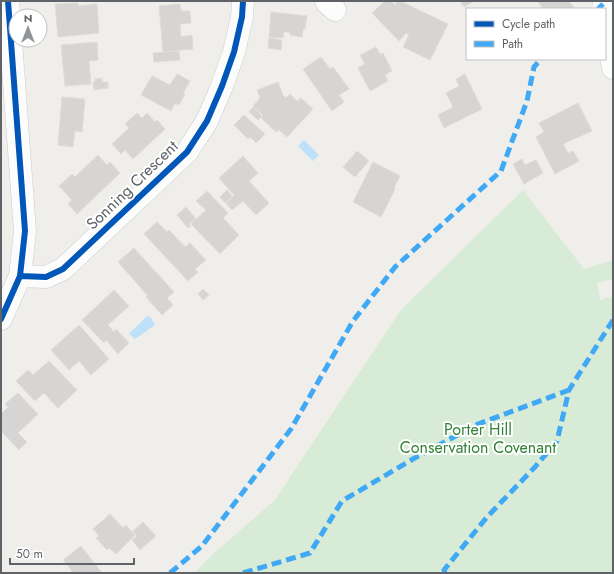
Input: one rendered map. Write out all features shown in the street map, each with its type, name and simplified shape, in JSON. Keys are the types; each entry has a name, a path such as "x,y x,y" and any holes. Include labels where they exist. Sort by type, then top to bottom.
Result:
{"street":[{"path":"1,319 20,276 25,231 8,1"},
{"name":"Sonning Crescent","path":"20,276 46,277 63,269 187,152 207,121 222,86 234,52 242,17 243,1"},
{"path":"606,29 613,68"}],"green space":[{"name":"Porter Hill Conservation Covenant","path":"523,190 584,269 613,260 613,279 597,283 600,300 613,296 613,573 194,573 212,555 275,500 400,311"}],"water":[{"path":"304,140 319,155 313,161 298,146"},
{"path":"147,316 151,318 155,325 135,339 129,334"}],"building":[{"path":"385,1 391,1 395,5 397,1 400,1 448,24 430,60 403,47 409,35 406,33 399,41 372,13"},
{"path":"460,1 474,1 464,7"},
{"path":"537,1 568,1 575,8 543,8"},
{"path":"78,3 78,6 97,4 99,33 58,37 55,4"},
{"path":"180,4 181,11 190,11 191,23 180,24 181,37 192,35 193,49 163,52 159,6"},
{"path":"271,12 307,16 302,37 290,35 290,32 284,32 283,38 269,37"},
{"path":"269,38 282,40 281,50 268,48"},
{"path":"97,42 98,60 89,61 91,84 65,86 61,45"},
{"path":"376,47 380,54 383,53 392,71 385,75 388,81 370,91 358,68 365,64 360,55"},
{"path":"179,51 180,60 154,62 153,53"},
{"path":"321,57 330,69 333,67 349,89 339,95 344,102 332,111 303,69"},
{"path":"177,74 190,81 183,93 185,94 179,105 175,103 171,111 141,95 152,76 170,85"},
{"path":"465,74 482,109 444,128 438,115 453,107 446,93 459,86 456,79"},
{"path":"102,78 102,82 108,82 108,88 94,90 93,82 95,82 95,79"},
{"path":"278,82 283,95 286,98 290,94 297,101 301,98 313,109 287,137 279,130 276,132 261,118 263,115 253,106 260,98 257,90"},
{"path":"62,97 85,99 82,132 75,131 73,147 58,145"},
{"path":"578,103 592,131 563,144 568,153 573,151 579,161 555,174 536,137 544,132 539,123"},
{"path":"253,107 262,116 258,120 249,112"},
{"path":"137,113 142,118 147,113 155,122 157,120 165,129 133,159 125,150 121,154 112,144 129,128 125,124"},
{"path":"244,115 265,134 256,143 250,137 248,139 234,125"},
{"path":"357,151 369,161 355,177 343,167"},
{"path":"98,155 107,165 110,162 120,173 77,214 68,204 72,200 59,186 72,174 75,177"},
{"path":"243,156 258,173 249,181 269,203 256,215 243,201 232,210 226,203 234,195 219,178"},
{"path":"522,159 525,165 536,160 543,173 524,184 513,164"},
{"path":"373,162 400,176 381,217 353,202"},
{"path":"227,190 232,196 225,203 220,197"},
{"path":"207,191 228,213 223,218 239,235 220,254 191,224 206,210 196,201"},
{"path":"186,207 196,219 189,224 191,226 188,228 177,215"},
{"path":"157,222 167,232 169,230 185,247 190,243 206,260 195,269 198,272 188,281 144,234"},
{"path":"134,248 174,292 167,298 173,305 162,315 146,297 148,296 118,262"},
{"path":"203,289 209,295 203,300 198,294"},
{"path":"114,290 129,306 108,325 114,332 116,329 129,343 118,354 106,340 104,343 82,320"},
{"path":"79,325 109,359 91,375 79,361 69,370 51,350"},
{"path":"49,361 77,390 58,408 44,393 35,401 16,381 28,370 33,375"},
{"path":"18,393 38,414 18,433 27,442 19,450 1,431 1,414 8,407 5,404"},
{"path":"110,514 123,528 126,525 135,535 116,554 109,548 107,550 96,538 99,536 93,529"},
{"path":"143,522 156,536 140,550 132,540 137,536 133,531"},
{"path":"81,546 102,573 70,573 72,571 63,560"}],"marked path":[{"path":"599,8 603,4"},
{"path":"170,573 202,546 291,429 353,321 395,267 501,171 527,101 534,67 540,60"},
{"path":"445,573 444,570 487,517 535,467 557,441 569,390 613,320"},
{"path":"243,573 310,553 342,501 413,459 478,424 569,390"}],"cycle path":[{"path":"1,319 20,276 25,231 8,1"},
{"path":"20,276 46,277 63,269 187,152 207,121 222,86 234,52 242,17 243,1"}]}
